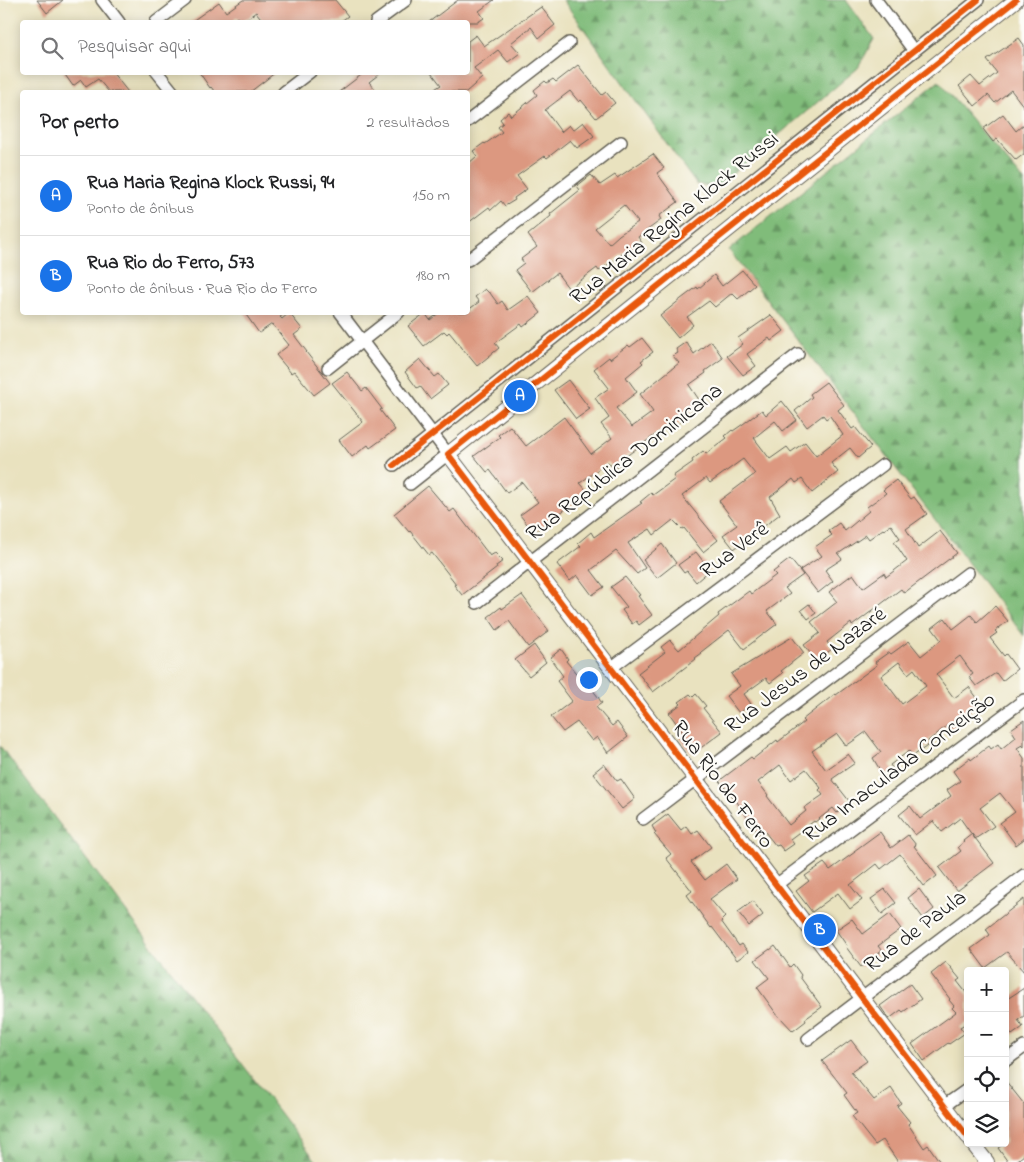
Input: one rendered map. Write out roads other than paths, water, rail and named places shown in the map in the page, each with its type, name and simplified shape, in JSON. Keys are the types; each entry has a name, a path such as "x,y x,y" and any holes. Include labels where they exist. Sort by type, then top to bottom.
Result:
{"street":[{"path":"102,0 117,20"},
{"path":"159,20 185,0"},
{"path":"379,20 406,0"},
{"path":"876,0 914,51"},
{"name":"Rua Maria Regina Klock Russi","path":"394,465 978,0"},
{"name":"Rua Maria Regina Klock Russi","path":"410,484 1016,0"},
{"path":"470,120 569,43"},
{"path":"160,75 172,90"},
{"path":"287,90 306,75"},
{"path":"470,258 621,142"},
{"name":"Rua Rio do Ferro","path":"342,315 964,1132"},
{"path":"328,368 396,315"},
{"name":"Rua República Dominicana","path":"477,603 798,354"},
{"name":"Rua Verê","path":"611,668 883,465"},
{"name":"Rua Jesus de Nazaré","path":"643,819 968,574"},
{"name":"Rua Imaculada Conceição","path":"776,885 1024,700"},
{"name":"Rua de Paula","path":"808,1039 1024,874"},
{"path":"1009,1058 1024,1047"},
{"path":"944,1106 964,1092"},
{"path":"975,1147 987,1162"}],"place":[{"name":"Rua Maria Regina Klock Russi, 94","path":"520,396"},
{"name":"Rua Rio do Ferro, 573","path":"820,930"}]}
